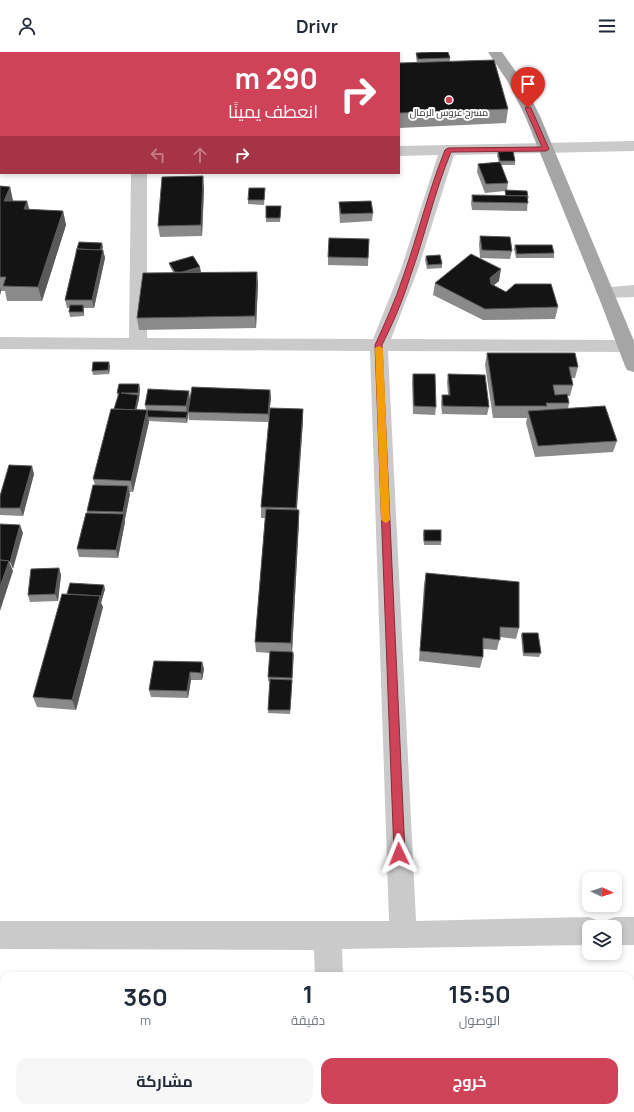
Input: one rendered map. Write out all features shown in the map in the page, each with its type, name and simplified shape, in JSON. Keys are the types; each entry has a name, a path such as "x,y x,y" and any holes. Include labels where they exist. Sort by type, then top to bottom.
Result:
{"main road":[{"path":"495,52 516,81 546,149 634,366"}],"street":[{"path":"400,151 634,146"},
{"path":"403,934 379,345 407,277 438,176 448,150"},
{"path":"138,344 139,174"},
{"path":"605,292 634,291"},
{"path":"0,343 627,346"},
{"path":"622,931 634,930"},
{"path":"0,935 328,936 582,931"},
{"path":"328,936 329,972"}],"building":[{"path":"448,52 450,58 418,59 416,53"},
{"name":"مسرح عروس الرمال","path":"494,60 508,109 400,113 400,63"},
{"path":"513,151 515,161 500,161 498,152"},
{"path":"500,162 508,183 486,184 478,164"},
{"path":"203,176 201,225 158,226 162,177"},
{"path":"0,186 10,187 4,201 27,201 24,209 63,211 38,287 3,286 6,277 0,277"},
{"path":"249,188 265,188 264,200 248,200"},
{"path":"505,190 527,191 528,198 527,196 506,196"},
{"path":"472,195 527,196 528,203 473,202"},
{"path":"371,201 373,213 341,214 339,202"},
{"path":"266,206 281,206 280,218 266,218"},
{"path":"480,236 510,237 512,251 482,250"},
{"path":"329,238 369,239 368,258 328,257"},
{"path":"79,242 102,243 100,250 77,249 76,252"},
{"path":"515,245 552,245 554,253 517,254"},
{"path":"77,249 103,250 92,300 65,300"},
{"path":"471,254 501,269 490,278 491,284 506,292 515,284 551,284 558,307 485,309 435,283"},
{"path":"440,255 442,264 428,265 426,256"},
{"path":"193,256 200,267 182,272 175,272 169,263"},
{"path":"257,272 255,316 137,318 143,273"},
{"path":"70,305 83,305 83,312 69,312"},
{"path":"487,353 575,353 578,367 569,367 573,385 553,385 555,395 567,394 569,403 546,403 547,406 495,406"},
{"path":"93,362 109,362 108,370 92,371"},
{"path":"413,374 435,374 436,407 414,406"},
{"path":"448,374 485,375 489,407 443,406 442,395 450,395"},
{"path":"119,384 139,384 138,393 121,393 138,395 135,410 114,409 119,393 117,393"},
{"path":"192,387 270,390 268,414 188,412"},
{"path":"148,389 189,391 186,406 145,405"},
{"path":"605,406 617,441 538,446 528,411"},
{"path":"270,408 303,409 296,508 261,507"},
{"path":"111,409 147,410 131,481 93,479"},
{"path":"148,410 188,412 186,418 148,417"},
{"path":"9,465 32,466 20,508 0,508 0,496"},
{"path":"93,485 128,486 123,512 87,511"},
{"path":"266,509 299,510 291,643 255,642"},
{"path":"86,513 124,514 116,550 77,549"},
{"path":"0,524 20,525 10,562 0,560"},
{"path":"424,530 441,530 441,541 424,541"},
{"path":"0,560 9,561 0,587"},
{"path":"59,568 55,594 28,595 31,569"},
{"path":"426,573 519,582 519,628 500,627 500,640 483,638 483,657 420,651"},
{"path":"70,583 104,585 100,599 100,596 67,594"},
{"path":"62,594 100,596 72,700 33,697"},
{"path":"522,633 538,633 541,653 524,653"},
{"path":"270,651 293,652 292,678 268,677"},
{"path":"154,661 202,662 201,673 190,672 187,691 149,690"},
{"path":"270,679 292,680 290,710 268,710"}],"slow traffic":[{"path":"379,348 386,520"}],"place":[{"name":"مسرح عروس الرمال","path":"449,100"}],"route":[{"path":"399,854 379,345 407,277 438,176 448,150 546,149 528,108"}]}
